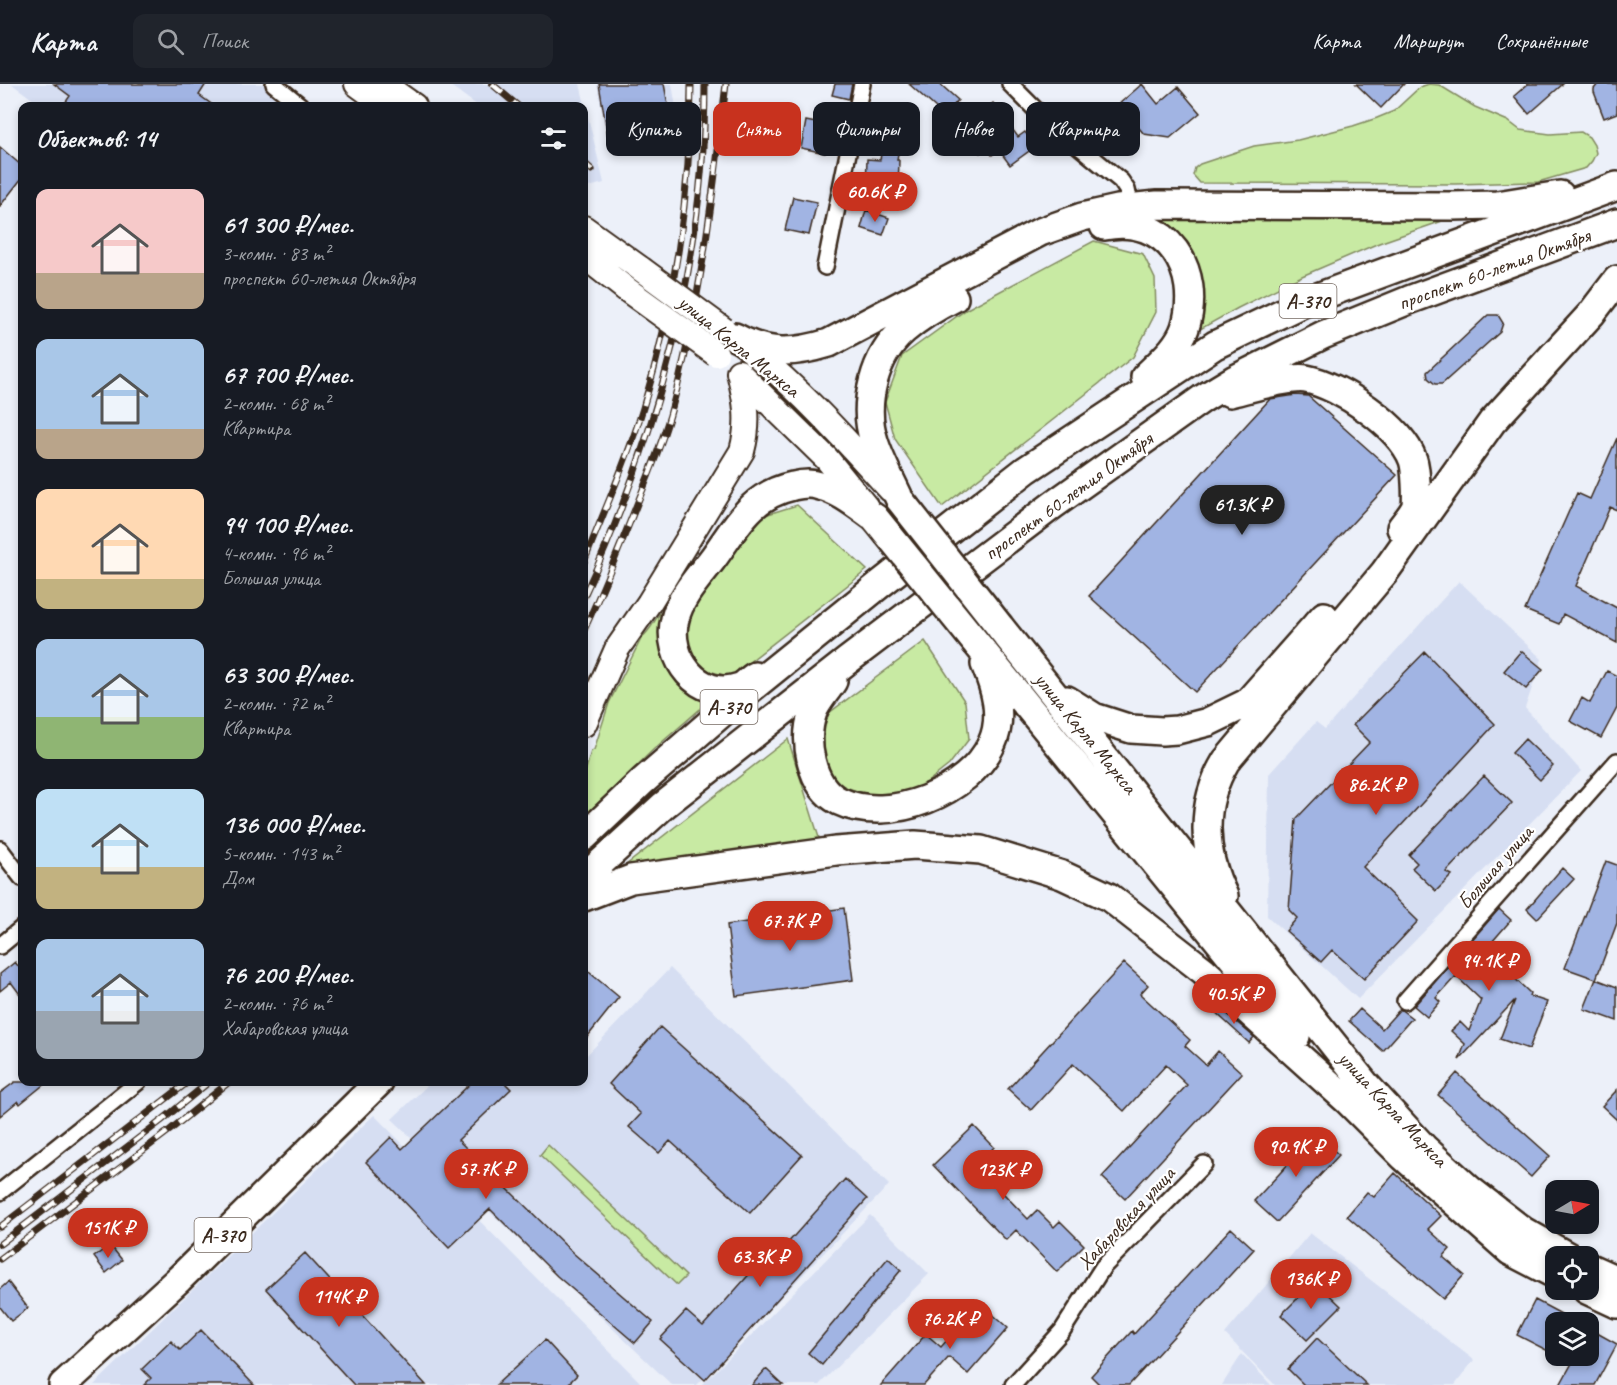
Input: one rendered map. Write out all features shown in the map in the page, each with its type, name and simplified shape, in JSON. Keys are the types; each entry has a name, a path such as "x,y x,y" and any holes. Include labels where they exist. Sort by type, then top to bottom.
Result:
{"highway":[{"path":"725,340 772,351 800,350 829,343 1040,232 1082,217 1131,208 1497,204 1540,199 1617,184"},
{"name":"проспект 60-летия Октября","path":"588,833 643,781 730,706 1026,470 1215,345 1307,301 1617,184"},
{"path":"900,500 873,439 869,412 871,387 883,357 902,332 924,314 1047,246 1086,230 1119,223 1141,226 1166,238 1180,258 1188,282 1190,304 1185,330 1173,349 1123,399 1026,470"},
{"name":"проспект 60-летия Октября","path":"588,874 664,805 847,661 1053,505 1202,399 1235,379 1323,335 1409,300 1617,224"},
{"path":"1242,929 1219,886 1209,848 1207,813 1217,775 1238,746 1384,573 1492,422 1591,314 1617,280"},
{"path":"1044,681 1076,707 1094,717 1131,729 1177,730 1222,716 1247,703 1256,694 1399,530 1416,507 1413,460 1399,437 1364,407 1335,389 1303,378 1202,399"},
{"path":"879,585 741,687 726,689 711,687 696,681 678,658 673,641 675,619 685,598 746,512 761,498 780,489 800,485 819,485 842,495 875,518 1347,1100"},
{"name":"улица Карла Маркса","path":"900,500 1365,1084 1424,1148 1470,1190 1523,1232 1549,1246"},
{"path":"847,661 813,711 808,737 811,764 823,788 838,800 858,807 886,808 914,804 938,795 958,783 979,763 992,743 998,720 994,686 977,644"},
{"path":"588,895 631,879 836,851 915,845 981,850 1062,874 1109,897 1204,971 1347,1100"},
{"name":"А-370","path":"63,1385 179,1279 375,1086"},
{"name":"улица Карла Маркса","path":"1347,1100 1404,1157 1510,1251 1545,1269"},
{"path":"1599,1271 1617,1280"},
{"path":"1599,1296 1617,1304"}],"main road":[{"path":"357,84 382,102"},
{"path":"383,84 408,102"},
{"name":"улица Карла Маркса","path":"588,231 641,269 725,340 791,385 847,441 900,500"},
{"path":"588,259 626,289 725,340"},
{"name":"улица Карла Маркса","path":"725,340 739,372 827,459 875,518"},
{"path":"588,715 617,649 649,603 742,451 747,434 747,401 739,372"}],"street":[{"path":"274,84 296,102"},
{"path":"825,267 862,84"},
{"path":"1010,84 1041,115 1121,181 1127,190 1131,208"},
{"name":"Большая улица","path":"1405,1001 1617,761"},
{"path":"0,849 18,873"},
{"path":"0,946 18,931"},
{"path":"0,1192 133,1086"},
{"name":"Хабаровская улица","path":"1013,1385 1062,1331 1103,1267 1204,1164"}],"shaded area":[{"path":"12,84 289,84 275,102 35,101"},
{"path":"448,84 580,84 584,102 473,102"},
{"path":"597,84 672,84 675,102 606,102 606,134"},
{"path":"588,117 604,183 588,187"},
{"path":"1459,581 1542,659 1525,708 1581,771 1358,999 1267,916 1269,774 1316,722 1325,729"},
{"path":"670,968 889,1185 697,1385 672,1385 392,1119 427,1086 588,1086 588,1054"},
{"path":"374,1115 640,1382 637,1385 94,1385"},
{"path":"870,1215 929,1274 819,1385 702,1385"},
{"path":"1310,1233 1474,1360 1455,1385 1275,1385 1225,1334"},
{"path":"1242,1354 1271,1385 1222,1385"}],"green space":[{"path":"1429,84 1439,85 1475,107 1508,121 1520,130 1550,134 1581,132 1589,137 1596,153 1586,168 1538,182 1200,183 1193,175 1195,168 1200,164 1254,146 1298,140 1377,118 1394,111 1420,87"},
{"path":"1157,215 1454,217 1379,243 1302,276 1195,332"},
{"path":"1094,241 1143,254 1155,279 1156,312 1133,357 942,507 895,439 885,402 902,356 967,309"},
{"path":"797,505 867,570 730,677 698,668 686,646 687,613 726,559 765,515"},
{"path":"663,612 660,646 670,670 680,679 714,697 654,749 588,813 588,762 591,751 594,750 609,703 642,637"},
{"path":"925,641 965,702 969,739 949,765 916,791 869,795 839,785 823,761 825,716"},
{"path":"788,739 821,844 626,865"},
{"path":"548,1145 686,1276 677,1285 540,1155"}],"building":[{"path":"54,84 206,84 199,95 209,102 66,102 70,96"},
{"path":"599,84 664,84 667,102 606,102 606,126"},
{"path":"835,84 852,84 849,99 832,95"},
{"path":"909,84 940,84 958,100 956,102 932,102 932,104"},
{"path":"1142,84 1158,104 1178,87 1200,113 1170,138 1144,134 1140,129 1140,102 1121,102"},
{"path":"1356,84 1404,84 1381,108"},
{"path":"1528,84 1563,84 1529,114 1514,96"},
{"path":"1598,84 1617,84 1617,113 1604,118 1594,92"},
{"path":"806,121 813,122 813,150 801,148"},
{"path":"1014,132 1018,137 1025,132 1026,153 1010,165 1003,156 1014,156"},
{"path":"0,147 18,163 18,183 0,206"},
{"path":"881,156 898,156 898,189 866,188 867,159 880,160"},
{"path":"793,197 817,202 809,235 785,230"},
{"path":"866,210 889,218 883,235 861,228"},
{"path":"1488,315 1498,315 1503,323 1500,332 1442,384 1435,384 1428,378 1427,372"},
{"path":"1296,395 1308,396 1397,475 1195,692 1089,596 1270,399"},
{"path":"1617,438 1617,510 1610,507 1576,586 1617,608 1617,643 1563,614 1559,624 1525,610 1577,493 1590,499"},
{"path":"1521,651 1543,669 1526,689 1504,671"},
{"path":"1425,652 1495,724 1363,867 1418,921 1364,979 1332,950 1321,962 1286,931 1297,918 1289,910 1296,819 1370,742 1353,725"},
{"path":"1607,671 1617,676 1617,708 1601,738 1570,721 1582,698 1590,703"},
{"path":"1525,739 1553,766 1540,780 1512,753"},
{"path":"1484,776 1512,803 1446,872 1452,875 1436,891 1412,868 1417,863 1409,855"},
{"path":"1606,861 1617,865 1617,923 1596,979 1565,968"},
{"path":"1562,868 1574,879 1537,919 1527,909"},
{"path":"844,908 853,980 736,996 727,925"},
{"path":"1499,909 1511,920 1485,950 1530,993 1529,996 1547,1002 1529,1049 1500,1039 1515,1000 1459,1060 1465,1044 1451,1031 1460,1022 1469,1031 1481,1000 1456,976 1436,998 1440,1002 1427,1017 1414,1006"},
{"path":"15,962 18,966 18,992 11,982 0,991 0,974"},
{"path":"1124,963 1148,985 1140,994 1190,1040 1185,1046 1206,1065 1218,1051 1242,1073 1125,1199 1102,1177 1187,1085 1166,1065 1124,1111 1073,1064 1031,1110 1008,1089"},
{"path":"588,971 619,997 588,1036"},
{"path":"1596,979 1617,987 1617,1021 1584,1009"},
{"path":"1218,1006 1254,1037 1249,1043 1214,1011"},
{"path":"1360,1009 1382,1029 1400,1009 1412,1018 1383,1051 1349,1021"},
{"path":"660,1027 802,1155 750,1213 670,1141 659,1153 629,1127 641,1114 609,1084"},
{"path":"1457,1073 1550,1156 1531,1177 1438,1095"},
{"path":"15,1082 18,1082 18,1086 42,1086 20,1104 18,1101 0,1116 0,1093"},
{"path":"468,1086 508,1086 511,1089 458,1140 573,1253 653,1322 635,1343 557,1276 490,1209 449,1248 366,1162 391,1137 402,1149"},
{"path":"1617,1090 1617,1120 1602,1106"},
{"path":"974,1126 994,1147 988,1154 993,1159 981,1170 1028,1219 1037,1210 1054,1227 1060,1221 1084,1245 1057,1272 1016,1230 1006,1240 933,1165"},
{"path":"1316,1134 1339,1155 1277,1222 1254,1201"},
{"path":"1395,1173 1441,1216 1428,1229 1450,1249 1443,1257 1464,1275 1443,1299 1347,1216 1367,1192 1374,1197"},
{"path":"845,1179 867,1199 705,1380 660,1339 686,1311 703,1326 754,1269 760,1274"},
{"path":"1231,1228 1254,1249 1129,1385 1100,1385 1091,1376 1132,1331 1134,1334"},
{"path":"110,1245 122,1260 106,1273 94,1257"},
{"path":"305,1253 426,1385 354,1385 266,1289"},
{"path":"888,1258 901,1270 822,1365 808,1353"},
{"path":"1315,1281 1341,1306 1307,1340 1281,1315"},
{"path":"8,1282 28,1308 11,1321 0,1307 0,1289"},
{"path":"1535,1300 1557,1312 1545,1312 1545,1349 1517,1335"},
{"path":"980,1303 1008,1328 968,1374 949,1357 924,1385 881,1385 926,1334 941,1347"},
{"path":"201,1330 254,1385 144,1385 151,1378 142,1369 171,1341 180,1350"},
{"path":"1599,1334 1617,1344 1595,1385 1560,1385 1570,1366 1599,1366"},
{"path":"1317,1338 1367,1385 1304,1385 1288,1369"},
{"path":"545,1340 577,1375 567,1385 496,1385"},
{"path":"766,1369 783,1385 752,1385"}],"railway":[{"path":"492,84 513,102"},
{"path":"588,552 637,428 664,330 684,206 691,84"},
{"path":"588,587 634,473 655,410 672,346 686,282 696,216 703,150 705,84"},
{"path":"588,621 646,482 670,415 690,333 697,292 726,84"},
{"path":"588,166 592,170"},
{"path":"0,1227 183,1086"},
{"path":"0,1244 204,1086"},
{"path":"0,1259 224,1086"}]}
